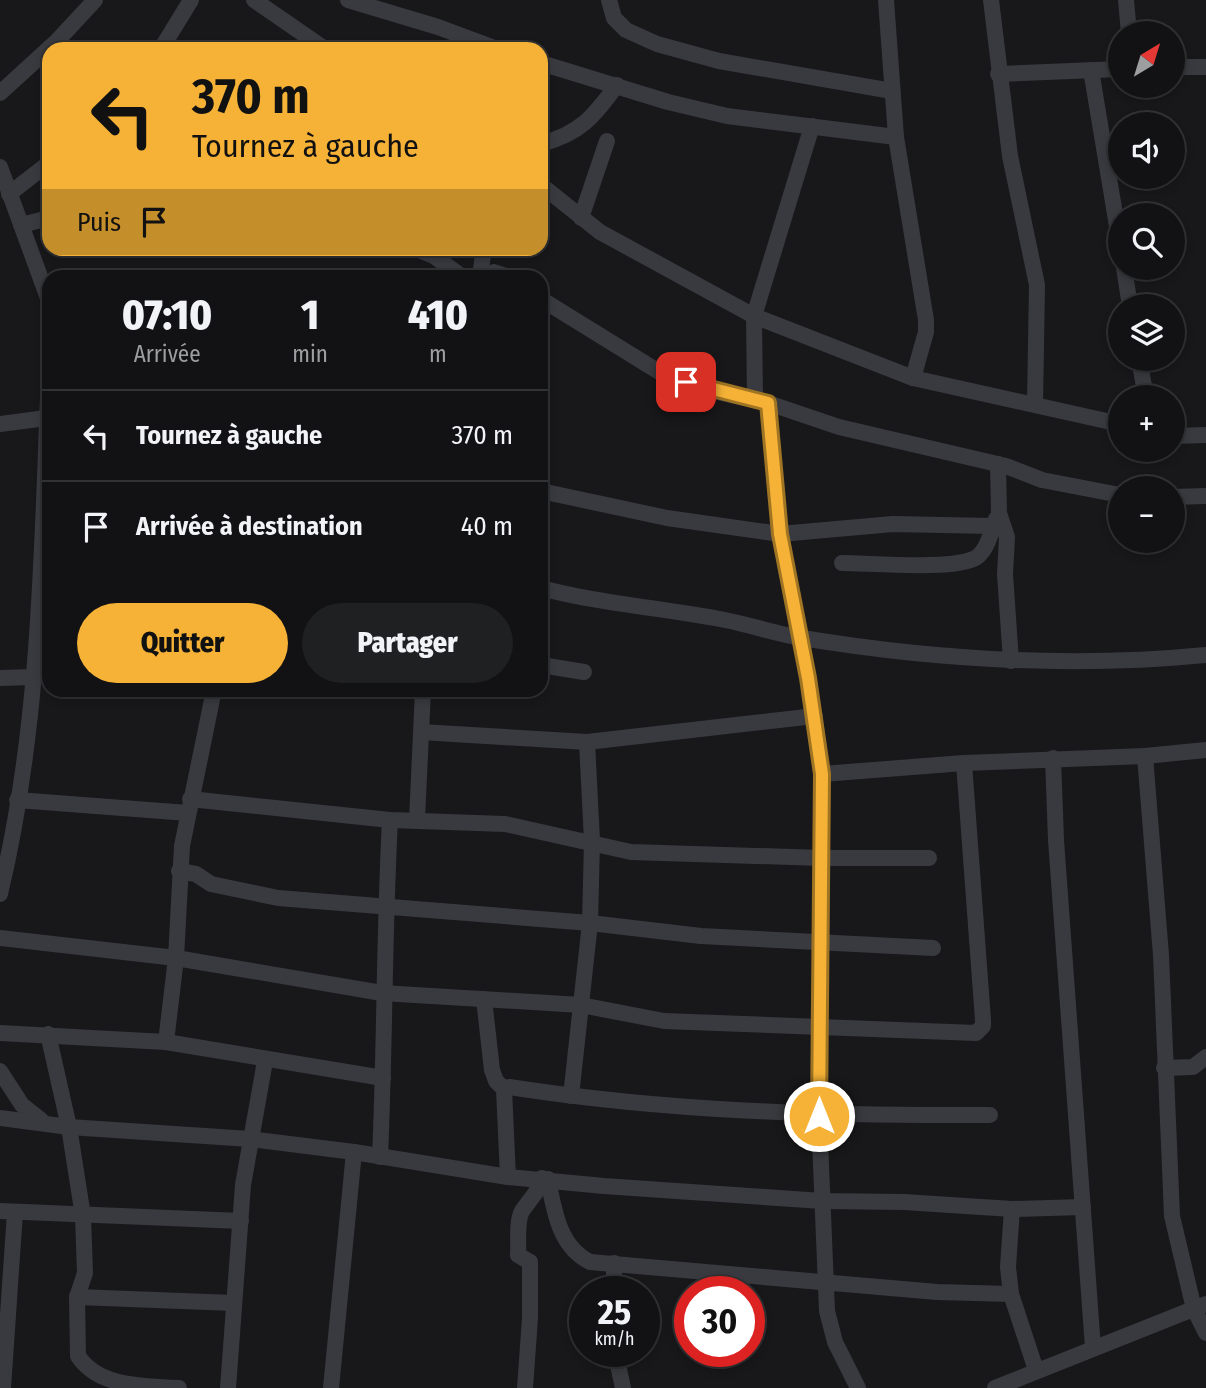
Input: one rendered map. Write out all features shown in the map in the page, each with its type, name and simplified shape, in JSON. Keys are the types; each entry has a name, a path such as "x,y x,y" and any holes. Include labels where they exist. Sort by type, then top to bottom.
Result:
{"street":[{"path":"56,42 95,0"},
{"path":"165,42 191,0"},
{"path":"254,0 315,42"},
{"path":"348,0 478,42"},
{"path":"609,0 614,18 626,30 657,44 719,61 892,91"},
{"path":"886,0 896,137 926,320 926,332 913,378"},
{"path":"991,0 1010,156 1037,285 1035,404"},
{"path":"1126,0 1128,21"},
{"path":"0,93 42,55"},
{"path":"548,64 668,102 727,116 896,137"},
{"path":"1185,67 1206,67"},
{"path":"998,74 1108,69"},
{"path":"1091,70 1113,203"},
{"path":"548,141 573,132 588,122 617,85"},
{"path":"812,126 754,316 761,402 780,534 815,716 822,774 818,944 824,1282 827,1311 835,1342 858,1388"},
{"path":"581,218 607,141"},
{"path":"0,167 21,225 42,271"},
{"path":"9,194 42,168"},
{"path":"548,191 581,218 624,245 754,316 913,378 1108,421"},
{"path":"21,225 42,220"},
{"path":"434,256 453,270"},
{"path":"548,304 645,366 708,390 761,402 839,427 1006,467 1042,481 1108,493"},
{"path":"0,424 42,419"},
{"path":"1185,436 1206,435"},
{"path":"842,563 959,565 978,556 984,549 996,520 1000,483 1006,467"},
{"path":"548,492 667,518 780,534 893,524 996,520"},
{"path":"1185,497 1206,496"},
{"path":"996,520 1007,537 1005,574 1011,660"},
{"path":"548,590 724,620 801,638 966,658 1157,660 1206,655"},
{"path":"0,894 12,845 33,677 42,643"},
{"path":"548,667 584,672"},
{"path":"0,678 33,677"},
{"path":"166,1042 176,958 179,870 189,806 212,697"},
{"path":"417,820 423,697"},
{"path":"421,732 587,742 815,716"},
{"path":"571,1096 590,923 592,841 587,742"},
{"path":"822,774 1053,758 1145,756 1206,750"},
{"path":"1145,756 1161,955 1172,1216 1206,1333"},
{"path":"1053,758 1056,840 1093,1348"},
{"path":"0,938 176,958 382,993 581,1005 664,1021 976,1033 984,1026 964,763"},
{"path":"17,800 189,806 390,820 505,824 646,853 929,858"},
{"path":"380,1157 382,993 390,820"},
{"path":"179,870 196,874 211,884 278,898 590,923 701,936 933,948"},
{"path":"484,999 492,1070 496,1080 504,1088 508,1177"},
{"path":"0,1033 166,1042 265,1061 383,1078"},
{"path":"48,1034 69,1127 83,1216 85,1273 78,1297 78,1356 113,1385 179,1388"},
{"path":"1164,1068 1193,1067 1206,1057"},
{"path":"228,1388 250,1139 265,1061"},
{"path":"0,1071 22,1105 44,1122"},
{"path":"504,1088 819,1116 990,1115"},
{"path":"0,1118 69,1127 250,1139 354,1152 508,1177 604,1186 822,1201 904,1202 1012,1209 1083,1207"},
{"path":"331,1388 354,1152"},
{"path":"545,1179 556,1218 571,1248 590,1262 937,1292 1011,1294"},
{"path":"525,1388 530,1318 530,1262 518,1255 520,1224 521,1214 536,1196 545,1179"},
{"path":"1012,1209 1008,1267 1011,1294 1030,1378"},
{"path":"3,1388 7,1211 241,1221"},
{"path":"614,1264 614,1276"},
{"path":"78,1297 234,1303"},
{"path":"995,1388 1030,1378 1093,1348 1200,1307"},
{"path":"618,1367 623,1388"}],"route":[{"path":"686,382 708,390 768,403 780,534 815,716 822,774 818,944 819,1116"}]}
